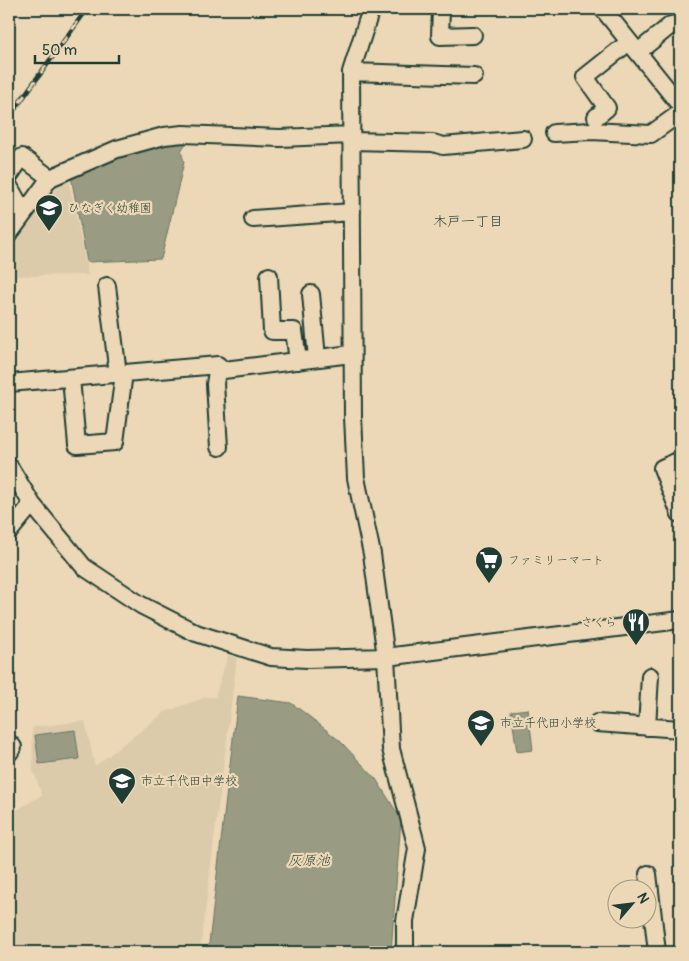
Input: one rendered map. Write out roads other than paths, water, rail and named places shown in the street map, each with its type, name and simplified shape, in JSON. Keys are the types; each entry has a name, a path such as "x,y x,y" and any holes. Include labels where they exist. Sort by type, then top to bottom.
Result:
{"street":[{"path":"371,9 351,72 351,354 356,478 372,554 386,657 392,749 412,824 416,848 405,921 405,952"},
{"path":"441,9 440,36 473,35"},
{"path":"603,9 680,104"},
{"path":"596,117 607,108 581,73 634,47 671,25 680,23"},
{"path":"351,72 474,76"},
{"path":"554,134 591,132 651,134 680,113"},
{"path":"9,234 50,178 118,148 164,136 183,134 280,138 351,138 433,143 443,146 523,138"},
{"path":"9,176 22,157 50,178"},
{"path":"9,186 24,213"},
{"path":"253,219 352,212"},
{"path":"269,276 272,331 294,331 298,361"},
{"path":"70,378 77,445 115,442 121,374 107,286"},
{"path":"311,294 317,358"},
{"path":"216,371 351,354"},
{"path":"9,383 218,365 216,371 219,448"},
{"path":"680,460 662,468 680,514"},
{"path":"9,466 32,504 84,566 141,605 196,633 271,657 307,659 386,657 680,620"},
{"path":"9,532 32,504"},
{"path":"647,727 650,676"},
{"path":"597,723 680,728"},
{"path":"9,743 13,747 9,753"},
{"path":"648,874 658,952"}],"water":[{"path":"181,139 186,143 181,151 184,162 161,259 87,262 71,176 120,153 168,141 174,144"},
{"name":"灰原池","path":"238,696 291,703 306,714 340,741 376,779 401,819 391,952 208,952"},
{"path":"528,709 533,750 517,752 511,711"},
{"path":"75,730 79,759 39,764 35,735"}],"railway":[{"path":"9,117 87,9"}],"place":[{"name":"ひなぎく幼稚園","path":"49,232"},
{"name":"ファミリーマート","path":"489,584"},
{"name":"さくら","path":"636,646"},
{"name":"市立千代田小学校","path":"481,747"},
{"name":"市立千代田中学校","path":"122,805"}],"district":[{"name":"木戸一丁目","path":"468,221"}]}
